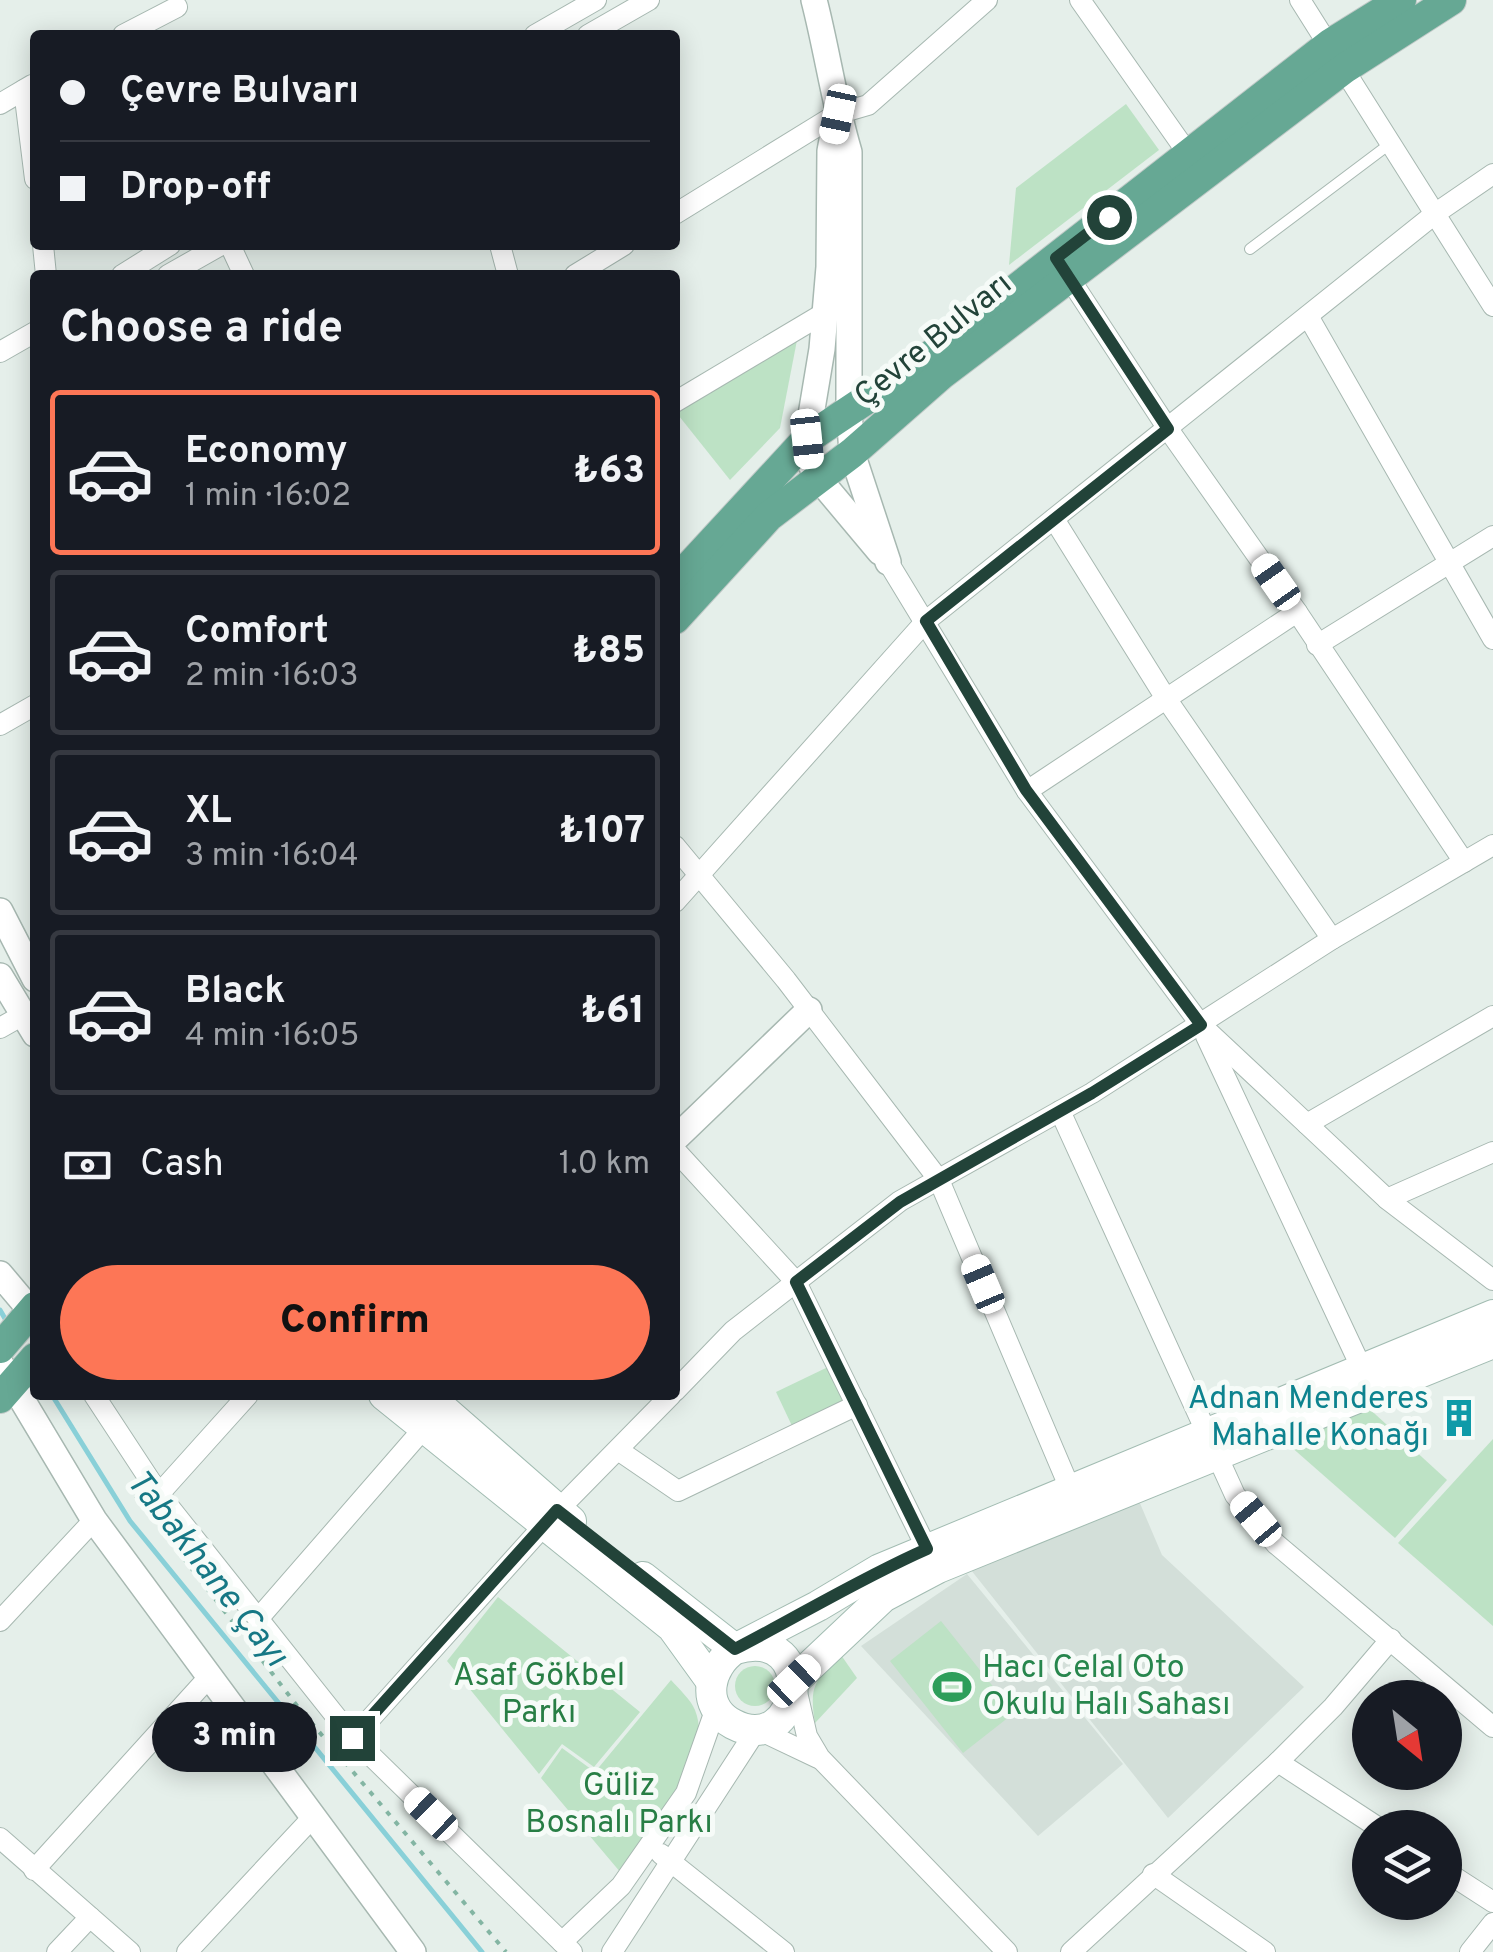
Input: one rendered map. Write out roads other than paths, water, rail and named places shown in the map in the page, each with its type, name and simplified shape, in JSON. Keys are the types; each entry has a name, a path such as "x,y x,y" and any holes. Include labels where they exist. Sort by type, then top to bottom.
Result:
{"main road":[{"name":"Çevre Bulvarı","path":"680,577 807,439 1063,268 1338,56 1401,0"},
{"name":"Çevre Bulvarı","path":"680,614 769,516 852,453 1189,155 1338,56 1451,0"},
{"path":"794,1681 883,1597 938,1568 1212,1446 1362,1370 1493,1315"},
{"path":"713,1694 724,1656 880,1569 1071,1491 1212,1446 1493,1343"},
{"path":"408,1400 436,1406 550,1518 672,1627 733,1724 757,1729 781,1718 790,1708 794,1681 791,1669 773,1650 748,1645 735,1649"},
{"path":"550,1518 735,1649"}],"street":[{"path":"544,30 596,0"},
{"path":"597,30 649,0"},
{"path":"814,0 849,152 852,453 888,562"},
{"path":"680,211 838,114 868,105 987,0"},
{"path":"1080,0 1189,155"},
{"path":"1300,0 1493,306"},
{"path":"133,30 177,7"},
{"path":"0,104 30,86"},
{"path":"838,114 830,151 826,312 807,439 809,461 818,478 888,562 1026,790 1201,1025 1387,1199 1493,1280"},
{"path":"680,896 926,621 1436,212 1493,174"},
{"path":"130,270 162,250"},
{"path":"177,270 212,250"},
{"path":"583,270 616,250"},
{"path":"1063,268 1168,429 1297,612 1464,862"},
{"path":"680,399 826,312"},
{"path":"1308,316 1493,639"},
{"path":"0,352 30,335"},
{"path":"1054,520 1165,697 1332,939"},
{"path":"1317,645 1493,536"},
{"path":"1026,790 1297,612"},
{"path":"0,725 30,708"},
{"path":"680,1386 732,1331 900,1202 1060,1111 1332,939 1493,845"},
{"path":"680,852 809,1010 939,1180 1071,1491"},
{"path":"0,911 30,969"},
{"path":"0,976 30,1017"},
{"path":"680,1135 809,1010"},
{"path":"1307,1124 1493,1016"},
{"path":"0,1028 30,1018"},
{"path":"1201,1025 1362,1370"},
{"path":"1060,1111 1235,1495 1276,1544 1493,1727"},
{"path":"1387,1199 1493,1152"},
{"path":"680,1155 796,1282 927,1549"},
{"path":"0,1274 18,1347 30,1374"},
{"path":"41,1400 94,1520 314,1817 403,1948"},
{"path":"97,1400 160,1494 352,1738 567,1947 621,1886 686,1793 713,1694"},
{"path":"160,1494 244,1400"},
{"path":"352,1738 550,1518 666,1400"},
{"path":"258,1620 436,1406"},
{"path":"618,1450 678,1491 856,1406"},
{"path":"0,1622 94,1520"},
{"path":"1071,1952 1278,1762 1333,1707 1390,1639"},
{"path":"34,1870 209,1676"},
{"path":"794,1681 807,1736 820,1758 1007,1952"},
{"path":"612,1952 757,1729 820,1758"},
{"path":"1278,1762 1352,1810"},
{"path":"187,1952 314,1817"},
{"path":"0,1838 130,1952"},
{"path":"649,1846 784,1952"},
{"path":"1153,1874 1265,1952"},
{"path":"1462,1881 1493,1902"},
{"path":"57,1952 90,1918"},
{"path":"1470,1952 1493,1923"}],"lane":[{"path":"1250,249 1392,142"}],"waterway":[{"name":"Tabakhane Çayı","path":"0,1310 7,1322"},
{"name":"Tabakhane Çayı","path":"55,1400 130,1521 482,1952"}],"place":[{"name":"Adnan Menderes Mahalle Konağı","path":"1459,1418"},
{"name":"Hacı Celal Oto Okulu Halı Sahası","path":"952,1687"}],"park label":[{"name":"Asaf Gökbel Parkı","path":"539,1696"},
{"name":"Güliz Bosnalı Parkı","path":"619,1806"}]}
